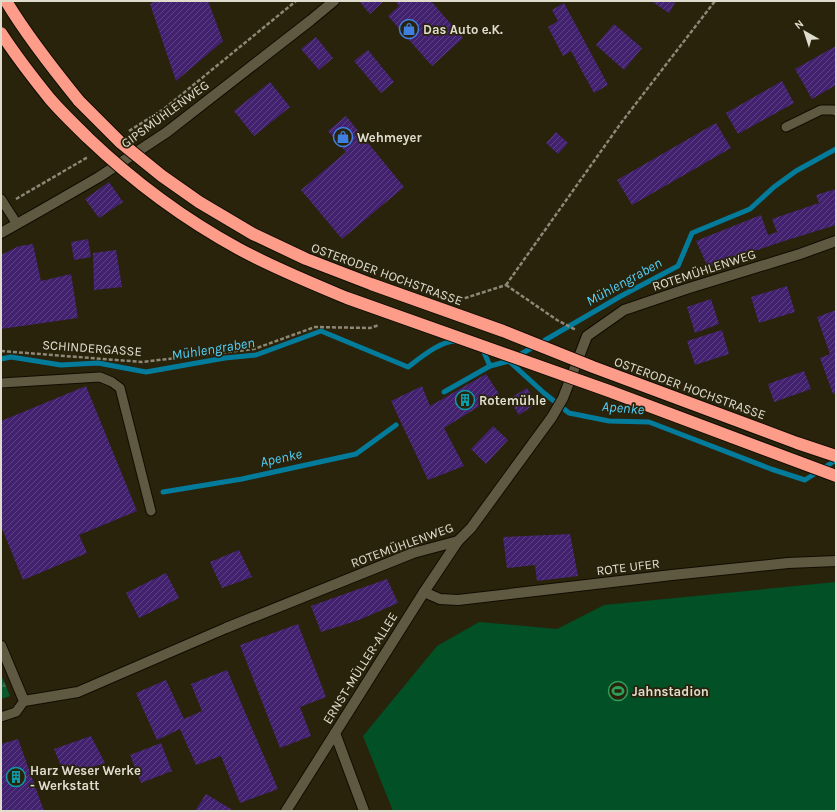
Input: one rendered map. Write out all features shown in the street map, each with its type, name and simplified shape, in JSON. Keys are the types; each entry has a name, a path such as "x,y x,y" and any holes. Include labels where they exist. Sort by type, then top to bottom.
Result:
{"highway":[{"name":"OSTERODER HOCHSTRASSE","path":"6,1 54,70 79,101 120,142 162,176 199,202 253,234 306,259 503,331 593,367 836,456"},
{"path":"1,33 51,100 98,148 176,211 239,249 312,284 347,298 609,390 836,476"}],"street":[{"name":"GIPSMÜHLENWEG","path":"1,233 99,176 166,132 334,1"},
{"name":"ROTEMÜHLENWEG","path":"24,701 78,692 226,628 405,556 458,541 471,528 552,417 563,398 587,336 624,310 686,289 800,254 836,241"},
{"name":"ERNST-MÜLLER-ALLEE","path":"286,811 424,592 458,541"},
{"name":"ROTE UFER","path":"424,592 440,599 458,600 688,573 788,563 836,561"},
{"path":"1,646 24,701"},
{"path":"335,733 364,811"}],"lane":[{"path":"786,127 821,110 836,111"},
{"path":"3,202 17,224"},
{"path":"1,383 100,377 112,382 120,388 151,511"},
{"path":"1,718 16,712 24,701"}],"path":[{"path":"124,134 164,109 296,1"},
{"path":"453,302 506,285 621,123 715,1"},
{"path":"3,202 72,167 92,154"},
{"path":"506,285 557,320 587,336"},
{"name":"SCHINDERGASSE","path":"1,351 142,362 254,349 315,327 370,328 385,324"}],"green space":[{"name":"Jahnstadion","path":"836,582 836,811 393,811 363,736 437,646 479,622 557,629 604,605"},
{"path":"1,674 10,696 1,699"}],"building":[{"path":"156,1 208,1 223,41 176,81 150,4"},
{"path":"359,1 384,1 370,14"},
{"path":"395,1 431,1 463,38 432,66 388,16 399,6"},
{"path":"651,1 676,1 669,13"},
{"path":"564,3 608,85 594,93 571,51 563,56 548,27 558,21 552,10"},
{"path":"614,24 642,48 624,70 596,45"},
{"path":"316,37 333,58 319,70 301,49"},
{"path":"836,46 836,85 812,99 795,69"},
{"path":"368,50 394,82 381,93 354,61"},
{"path":"782,81 794,103 738,134 726,113"},
{"path":"270,82 290,107 254,136 234,111"},
{"path":"346,116 404,187 342,239 301,190 346,152 328,131"},
{"path":"716,123 731,148 632,205 617,180"},
{"path":"556,132 568,143 558,154 546,143"},
{"path":"109,182 123,202 99,218 85,199"},
{"path":"836,189 836,225 708,267 696,241 761,215 768,235 777,232 772,219 819,203 816,195"},
{"path":"88,239 91,257 74,260 71,242"},
{"path":"33,244 41,281 71,274 78,318 1,329 1,255 19,246"},
{"path":"116,250 122,287 94,290 93,253"},
{"path":"787,286 795,312 759,323 751,297"},
{"path":"711,299 719,324 695,333 687,307"},
{"path":"836,310 836,393 833,394 820,358 830,354 817,317"},
{"path":"722,330 729,354 695,365 687,341"},
{"path":"804,371 811,389 774,402 768,384"},
{"path":"486,374 499,394 444,428 464,466 428,480 391,401 422,386 430,406"},
{"path":"86,386 137,511 79,535 87,553 23,580 1,526 1,421"},
{"path":"527,388 537,403 519,415 509,399"},
{"path":"493,426 508,440 486,464 471,449"},
{"path":"570,534 578,576 537,581 535,565 507,568 503,537"},
{"path":"239,550 252,577 222,588 210,562"},
{"path":"166,573 179,598 139,618 126,593"},
{"path":"387,579 398,603 359,620 321,632 311,606"},
{"path":"298,624 326,697 300,707 311,736 280,748 240,645"},
{"path":"227,670 278,789 240,803 221,756 196,765 180,729 157,740 136,693 166,680 184,719 202,711 191,684"},
{"path":"91,736 105,763 65,776 54,749"},
{"name":"Harz Weser Werke - Werkstatt","path":"18,739 44,811 1,811 1,744"},
{"path":"161,743 172,771 141,783 130,755"},
{"path":"206,794 234,811 195,811"}],"waterway":[{"name":"Mühlengraben","path":"516,357 621,296 678,266 692,233 750,209 774,187 796,171 836,149"},
{"name":"Mühlengraben","path":"1,359 11,357 61,365 98,363 146,372 225,358 256,355 321,331 408,367 438,346 451,341 457,341"},
{"name":"Mühlengraben","path":"482,348 490,366"},
{"name":"Apenke","path":"444,392 490,366 509,361 544,393 569,413 609,421 649,422 771,469 805,480 836,460"},
{"name":"Apenke","path":"163,492 242,479 356,454 396,425"}],"place":[{"name":"Das Auto e.K.","path":"409,29"},
{"name":"Wehmeyer","path":"343,137"},
{"name":"Rotemühle","path":"465,400"},
{"name":"Jahnstadion","path":"618,691"},
{"name":"Harz Weser Werke - Werkstatt","path":"16,777"}]}
